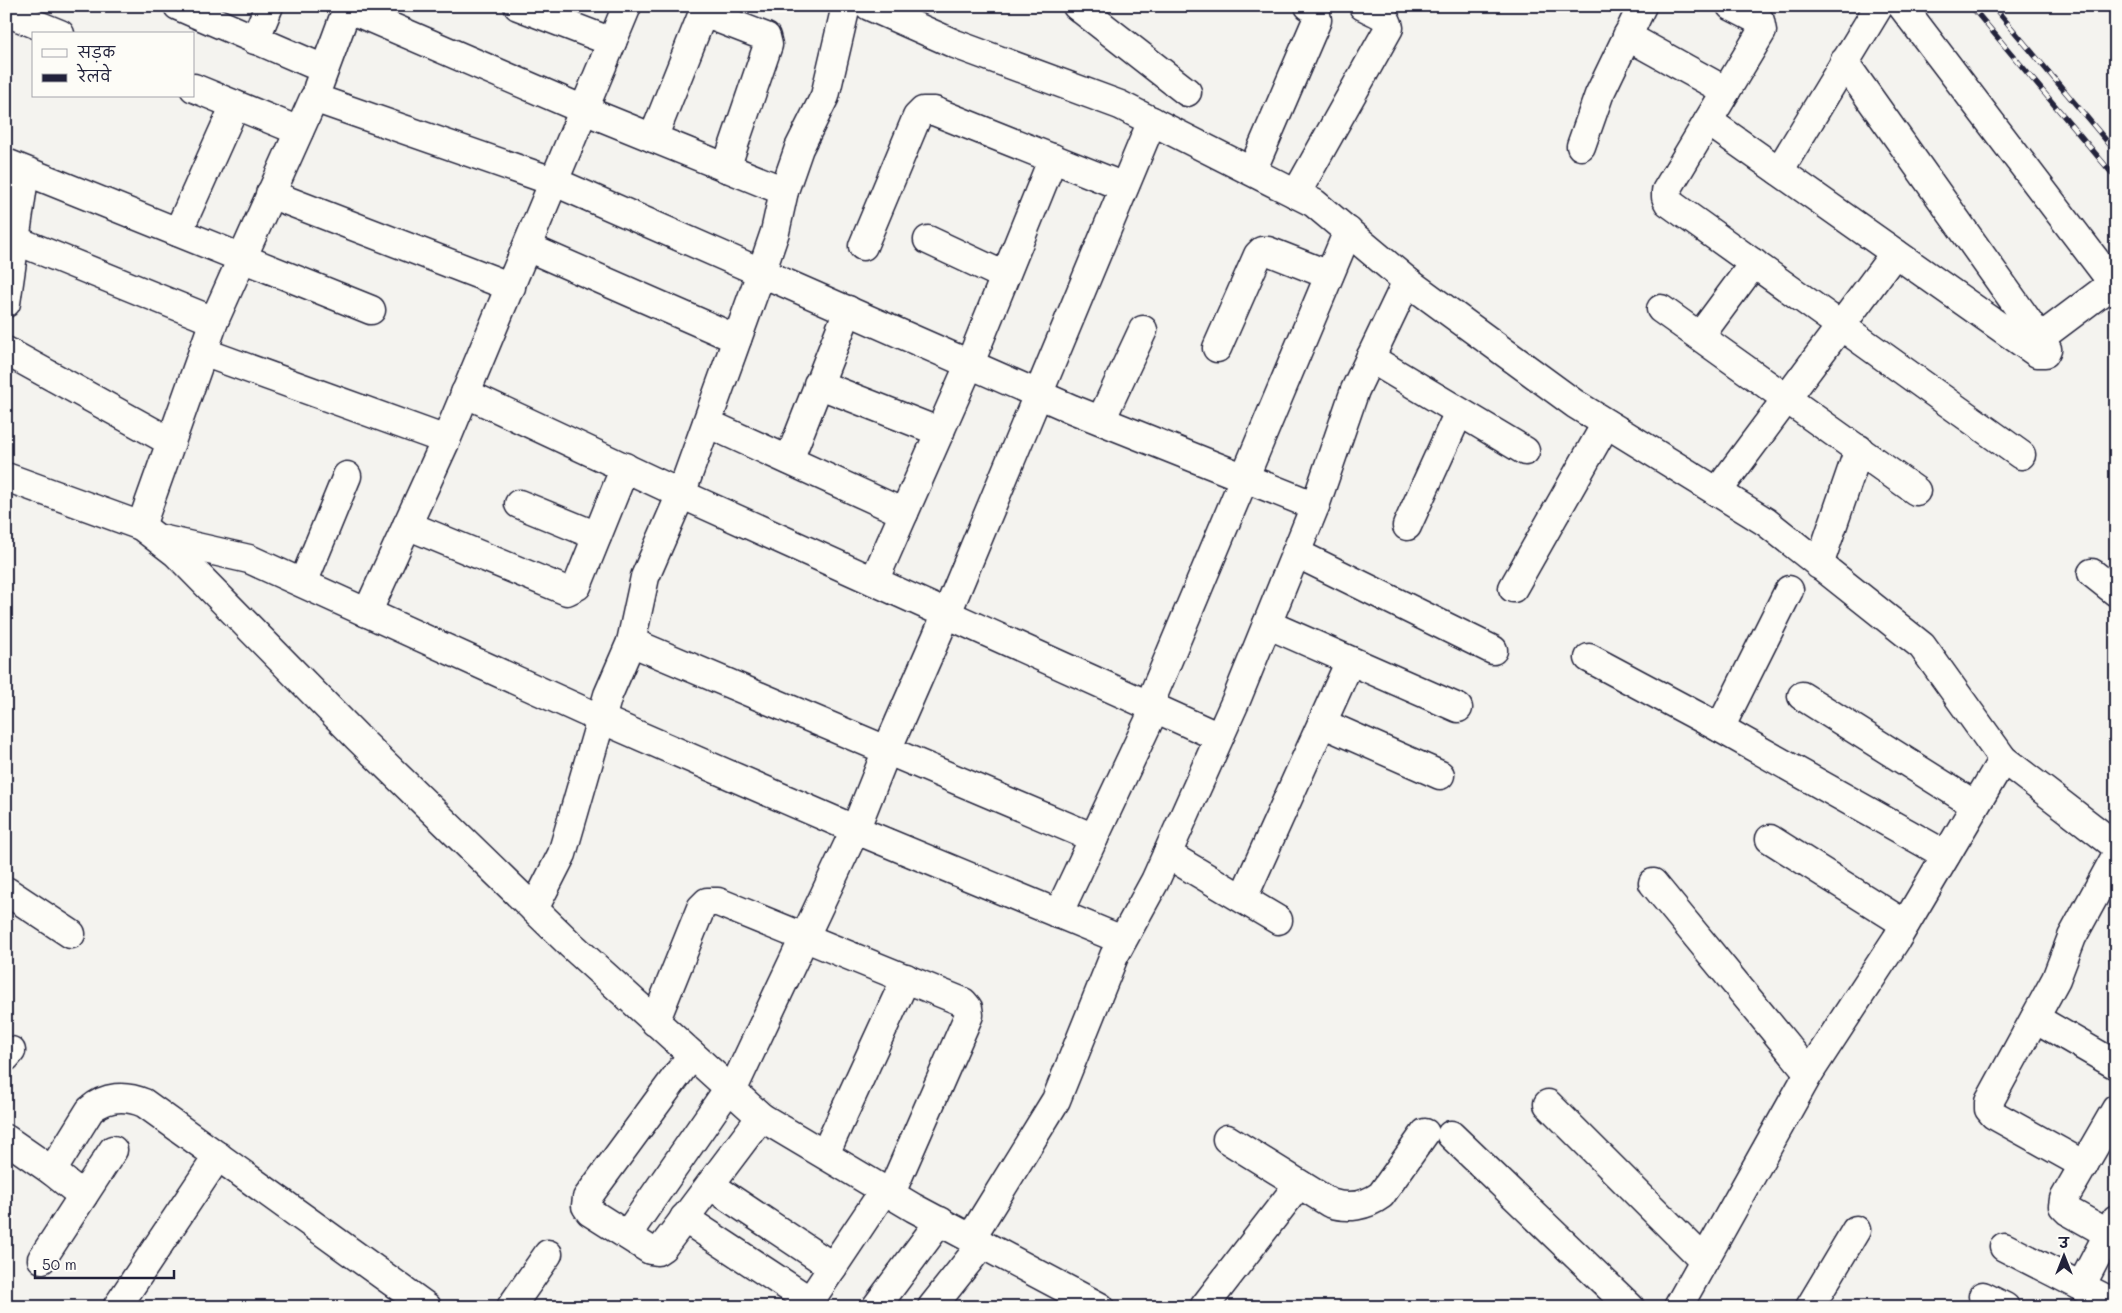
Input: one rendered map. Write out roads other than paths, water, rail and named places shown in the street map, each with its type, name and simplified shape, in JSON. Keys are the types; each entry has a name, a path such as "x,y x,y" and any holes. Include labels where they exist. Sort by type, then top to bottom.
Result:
{"street":[{"path":"178,6 324,70"},
{"path":"255,40 270,6"},
{"path":"518,6 555,13 612,42"},
{"path":"367,613 446,440 627,6"},
{"path":"534,910 562,854 608,695 631,642 645,577 681,494 776,232 784,191 799,148 825,96 846,6"},
{"path":"869,6 955,44 1120,105 1314,203 1407,281 1575,404 1766,522 1922,646 2003,759 2113,838 2056,979 1989,1102 1989,1109 1994,1115 2084,1165"},
{"path":"1077,6 1187,92"},
{"path":"1252,171 1317,20 1315,9 1309,6"},
{"path":"1296,194 1388,28 1388,21 1384,16 1362,6"},
{"path":"1581,146 1599,95 1642,6"},
{"path":"1731,6 1760,21 1762,30 1666,191 1668,202 2021,455"},
{"path":"1780,171 1879,6"},
{"path":"1902,6 2109,278 2110,283 2108,287 2040,338"},
{"path":"149,532 171,442 214,321 314,98 348,7 584,110 784,191"},
{"path":"6,12 55,32"},
{"path":"653,138 701,18 715,12 766,37 768,40 768,45 726,168"},
{"path":"1627,36 1726,91"},
{"path":"1708,121 2037,353 2045,353 2047,349 2040,338 1844,62"},
{"path":"195,88 299,131"},
{"path":"314,98 555,182 1037,393 1315,506"},
{"path":"178,232 235,105"},
{"path":"863,246 917,117 923,110 934,111 1124,186"},
{"path":"626,1235 730,1089 805,937 855,830 1152,121"},
{"path":"874,581 970,363 1053,158"},
{"path":"6,303 15,240 16,167 371,310"},
{"path":"270,194 510,287"},
{"path":"1058,914 1094,838 1152,706 1243,478 1348,231"},
{"path":"15,240 214,321"},
{"path":"928,240 1005,276"},
{"path":"527,247 737,338"},
{"path":"1217,348 1258,256 1262,251 1268,251 1329,275"},
{"path":"1717,492 1840,325 1896,253"},
{"path":"1700,336 1754,264"},
{"path":"932,1307 976,1241 1056,1100 1114,956 1155,881 1219,737 1315,506 1354,390 1407,281"},
{"path":"1661,309 1916,491"},
{"path":"789,460 848,310"},
{"path":"1101,420 1143,330"},
{"path":"6,351 171,442"},
{"path":"203,352 446,440"},
{"path":"1370,358 1525,451"},
{"path":"818,384 940,432"},
{"path":"466,393 681,494 1219,737"},
{"path":"1407,526 1459,412"},
{"path":"707,422 904,513"},
{"path":"1513,588 1606,424"},
{"path":"1819,565 1858,450"},
{"path":"407,525 567,591 577,586 625,467"},
{"path":"303,583 347,476"},
{"path":"6,477 149,532 249,559 601,720 855,830 1122,940"},
{"path":"519,504 597,536"},
{"path":"149,532 176,553 358,738 534,910 761,1117 940,1222 1098,1306"},
{"path":"1296,553 1494,650"},
{"path":"2092,573 2116,592"},
{"path":"1720,728 1789,590"},
{"path":"1267,624 1458,708"},
{"path":"631,642 1094,838"},
{"path":"1589,658 1720,728 1946,855"},
{"path":"1243,898 1350,661"},
{"path":"1802,696 1975,805"},
{"path":"1322,723 1440,775"},
{"path":"1678,1307 1809,1073 1906,924 2003,759"},
{"path":"1770,839 1906,924"},
{"path":"1167,854 1278,920"},
{"path":"1653,883 1809,1073"},
{"path":"6,891 71,934"},
{"path":"655,1022 701,908 707,902 718,902 906,978 963,1002 968,1008 969,1015 888,1191 808,1304 684,1218"},
{"path":"825,1154 906,978"},
{"path":"2035,1018 2116,1065"},
{"path":"692,1055 587,1198 586,1206 590,1212 650,1250 657,1251 663,1247 761,1117"},
{"path":"52,1171 90,1110 98,1103 121,1097 134,1099 144,1103 218,1156 397,1298 427,1307"},
{"path":"1548,1104 1704,1260"},
{"path":"2081,1286 2113,1230 2063,1206 2064,1199 2116,1109"},
{"path":"1227,1139 1330,1203 1340,1206 1362,1205 1381,1195 1438,1134 1630,1307"},
{"path":"6,1139 52,1171 83,1196"},
{"path":"42,1258 113,1150"},
{"path":"117,1307 218,1156"},
{"path":"1204,1307 1299,1184"},
{"path":"710,1185 833,1267"},
{"path":"876,1307 940,1222"},
{"path":"1810,1307 1856,1230"},
{"path":"2004,1247 2116,1304"},
{"path":"511,1307 548,1254"}],"railway":[{"path":"1971,6 2116,178"},
{"path":"1993,6 2116,152"}]}
